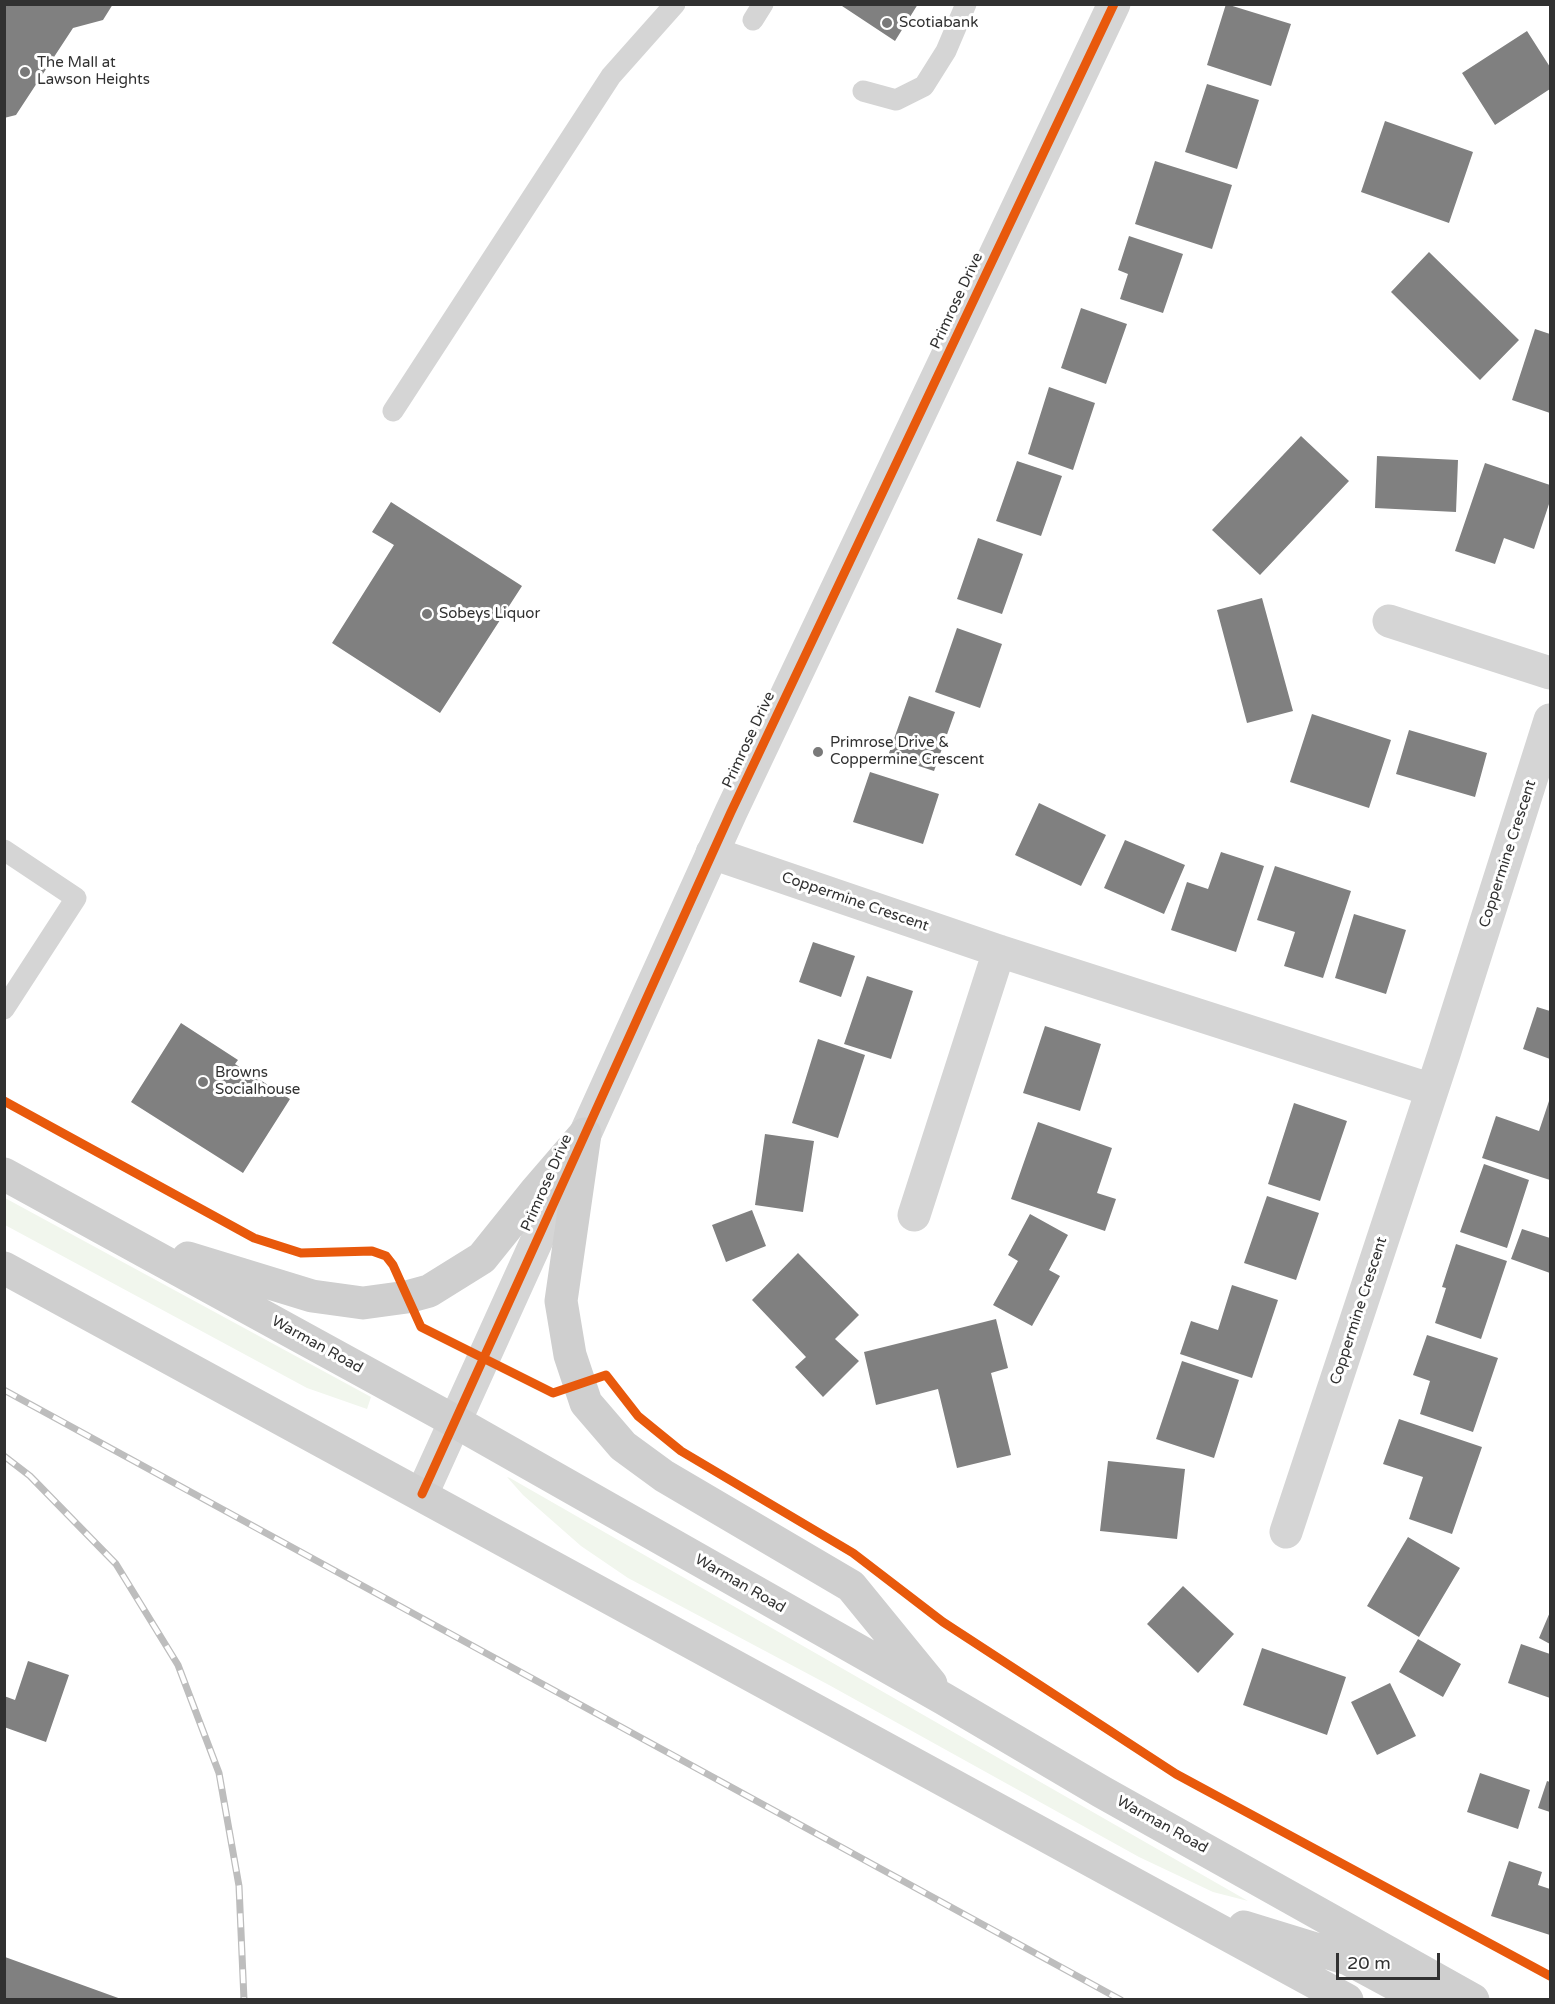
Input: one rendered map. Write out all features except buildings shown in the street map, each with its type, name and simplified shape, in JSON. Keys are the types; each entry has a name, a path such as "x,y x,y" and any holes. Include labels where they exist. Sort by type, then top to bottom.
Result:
{"main road":[{"path":"122,1238 312,1296 363,1303 407,1298 429,1291 482,1258 585,1134"},
{"path":"585,1134 561,1301 570,1355 586,1403 623,1446 664,1476 851,1586 944,1700"},
{"name":"Warman Road","path":"4,1174 456,1422 1102,1792 1473,2000"},
{"path":"4,1268 1347,2000"},
{"path":"1176,1906 1348,1959 1424,2000"}],"street":[{"name":"Primrose Drive","path":"422,1494 712,853 1114,4"},
{"path":"1389,621 1551,673"},
{"name":"Coppermine Crescent","path":"1286,1532 1551,720"},
{"name":"Coppermine Crescent","path":"712,853 999,951 1432,1090"},
{"path":"914,1215 999,951"}],"lane":[{"path":"393,411 611,76 675,4"},
{"path":"863,91 896,100 924,86 946,51 966,4"},
{"path":"4,850 76,898 4,1008"}],"shaded area":[{"path":"5,1198 371,1397 367,1409 307,1388 5,1225"},
{"path":"507,1477 1248,1901 1213,1892 1139,1857 829,1685 628,1578 581,1546 523,1495"}],"railway":[{"path":"4,1390 1121,2000"},
{"path":"4,1456 30,1476 116,1564 178,1665 219,1773 239,1886 244,2000"}],"cycle path":[{"path":"422,1494 731,812 1114,4"},
{"path":"4,1101 254,1238 301,1253 372,1251 386,1256 393,1265 421,1327 553,1393 606,1375 638,1416 681,1451 853,1553 943,1622 1176,1774 1550,1976"}],"place":[{"name":"Scotiabank","path":"887,23"},
{"name":"The Mall at Lawson Heights","path":"25,72"},
{"name":"Sobeys Liquor","path":"427,614"},
{"name":"Primrose Drive & Coppermine Crescent","path":"818,752"},
{"name":"Browns Socialhouse","path":"203,1082"}]}
